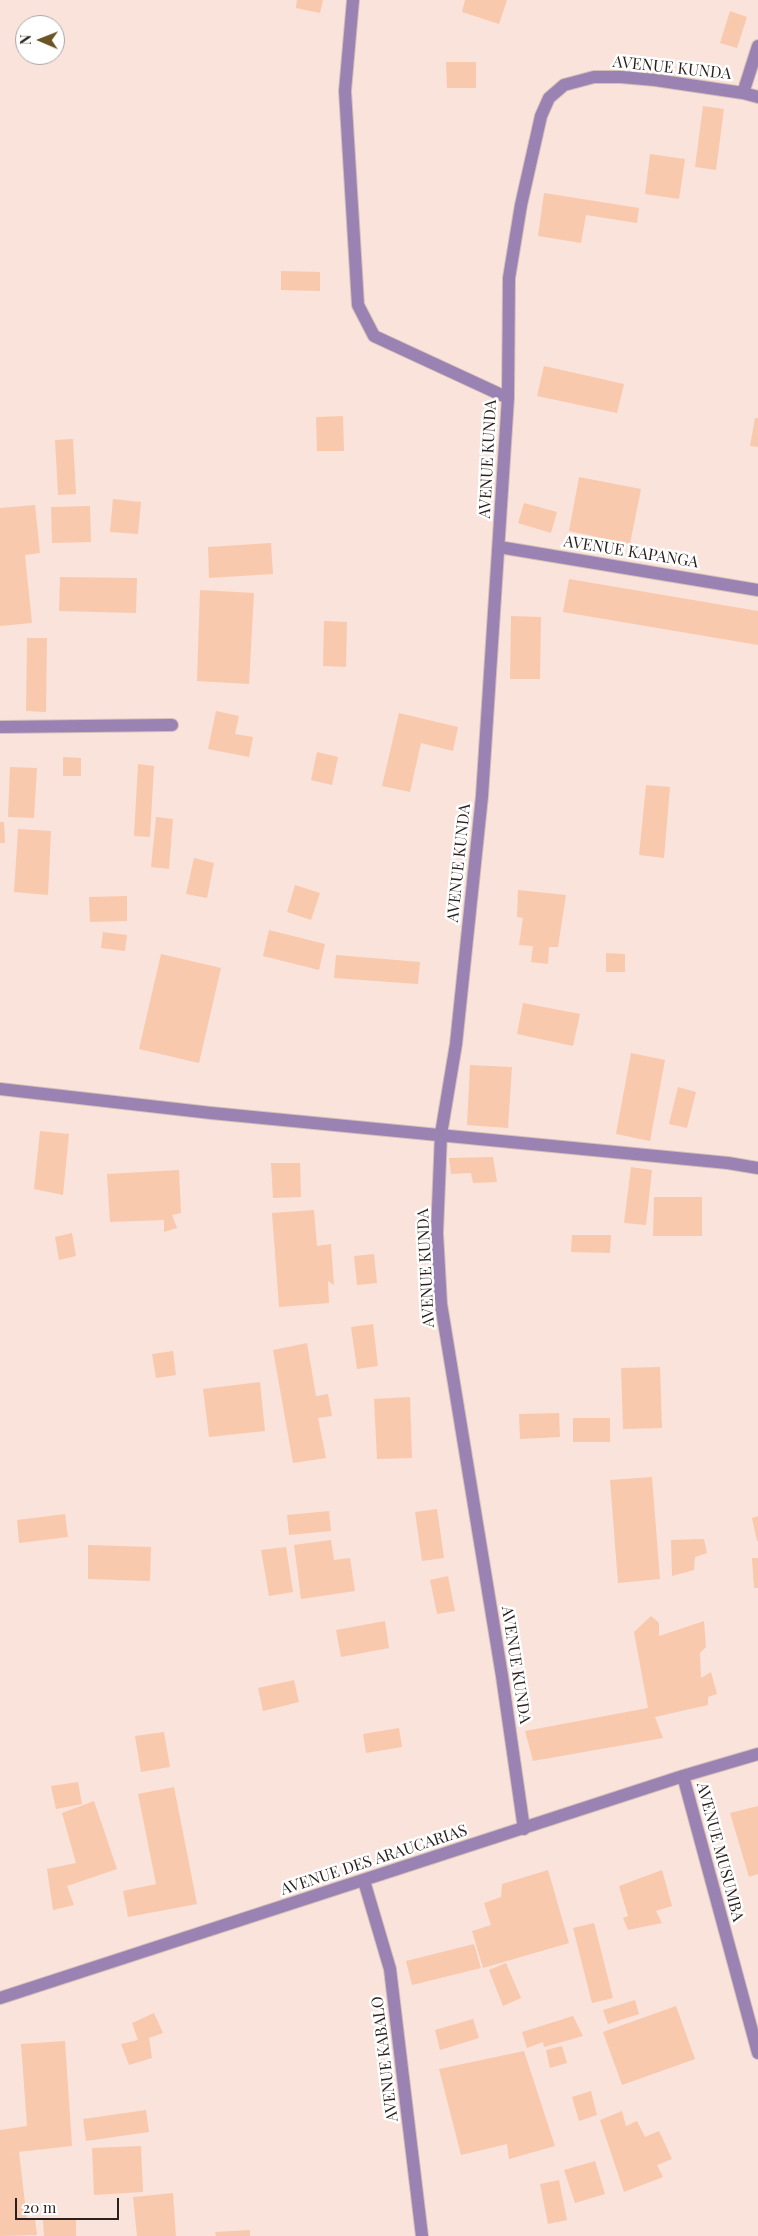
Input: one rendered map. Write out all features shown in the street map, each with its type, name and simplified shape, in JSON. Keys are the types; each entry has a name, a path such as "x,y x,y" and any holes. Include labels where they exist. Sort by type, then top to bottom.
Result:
{"street":[{"path":"353,0 345,91 358,306 374,336 508,398"},
{"path":"744,93 758,46"},
{"name":"AVENUE KUNDA","path":"524,1829 502,1676 441,1304 438,1234 442,1134 456,1044 475,873 508,398 509,278 521,205 536,136 549,98 564,85 594,77 655,80 744,93 758,97"},
{"name":"AVENUE KAPANGA","path":"499,547 758,590"},
{"path":"0,727 172,725"},
{"path":"0,1089 212,1113 442,1134 728,1163 758,1168"},
{"name":"AVENUE DES ARAUCARIAS","path":"0,1998 682,1776 758,1754"},
{"name":"AVENUE MUSUMBA","path":"682,1776 758,2053"},
{"name":"AVENUE KABALO","path":"364,1881 390,1969 422,2236"}],"building":[{"path":"297,0 323,0 320,13 296,8"},
{"path":"465,0 507,0 499,24 462,12"},
{"path":"730,11 747,17 737,48 720,43"},
{"path":"446,62 476,62 476,88 447,88"},
{"path":"703,106 724,109 716,170 695,167"},
{"path":"650,154 685,159 679,199 645,194"},
{"path":"544,193 639,208 637,223 586,215 581,243 538,236"},
{"path":"281,271 320,272 320,291 281,290"},
{"path":"544,366 624,384 617,413 537,396"},
{"path":"343,416 344,451 317,451 316,417"},
{"path":"755,418 758,418 758,447 750,446"},
{"path":"73,439 76,494 58,495 55,440"},
{"path":"579,477 641,489 630,544 569,531"},
{"path":"113,499 141,502 138,534 110,532"},
{"path":"524,503 557,512 551,533 518,523"},
{"path":"35,505 40,553 25,555 32,623 0,626 0,508"},
{"path":"90,506 91,542 52,543 51,507"},
{"path":"271,543 273,574 209,578 208,547"},
{"path":"60,577 137,578 136,613 59,611"},
{"path":"569,579 758,611 758,645 563,612"},
{"path":"200,590 254,593 249,684 197,681"},
{"path":"511,616 541,617 540,679 510,679"},
{"path":"324,621 347,622 346,667 323,666"},
{"path":"27,638 47,638 46,712 26,711"},
{"path":"216,711 239,716 235,734 253,737 249,757 208,749"},
{"path":"399,713 458,727 453,751 421,743 410,792 382,786"},
{"path":"317,752 338,757 332,785 311,780"},
{"path":"63,757 81,758 81,776 63,776"},
{"path":"138,764 154,766 150,837 134,836"},
{"path":"10,767 37,768 34,818 8,817"},
{"path":"646,785 670,787 664,858 639,855"},
{"path":"156,817 173,819 169,869 151,867"},
{"path":"0,822 4,822 5,843 0,843"},
{"path":"18,829 51,831 48,895 14,892"},
{"path":"194,858 214,863 207,898 186,894"},
{"path":"295,885 320,893 311,920 287,912"},
{"path":"518,890 566,895 558,947 549,947 548,964 531,962 533,946 519,945 523,918 517,917"},
{"path":"127,896 127,921 90,922 89,897"},
{"path":"269,930 325,944 319,970 263,956"},
{"path":"103,932 127,935 125,951 101,948"},
{"path":"606,953 625,954 625,972 606,972"},
{"path":"161,954 221,968 199,1063 139,1049"},
{"path":"336,955 420,962 418,984 334,978"},
{"path":"523,1003 580,1014 573,1046 517,1034"},
{"path":"631,1053 665,1060 650,1141 616,1134"},
{"path":"470,1065 512,1067 508,1128 467,1125"},
{"path":"678,1087 696,1092 687,1128 669,1124"},
{"path":"40,1131 69,1134 63,1195 34,1189"},
{"path":"493,1157 497,1182 473,1183 471,1173 451,1174 449,1158"},
{"path":"271,1163 300,1163 301,1197 273,1198"},
{"path":"631,1167 652,1170 646,1225 624,1223"},
{"path":"179,1170 181,1213 172,1215 177,1228 164,1232 164,1220 110,1222 107,1174"},
{"path":"654,1197 702,1197 702,1236 653,1236"},
{"path":"314,1210 317,1246 331,1244 334,1285 328,1281 329,1303 279,1307 272,1213"},
{"path":"72,1233 76,1256 59,1260 55,1237"},
{"path":"572,1235 611,1235 610,1253 571,1252"},
{"path":"374,1254 377,1283 357,1285 354,1256"},
{"path":"373,1324 378,1366 357,1369 351,1327"},
{"path":"307,1343 316,1396 328,1394 332,1416 318,1418 326,1458 293,1463 273,1350"},
{"path":"173,1351 176,1375 156,1378 152,1354"},
{"path":"660,1367 662,1428 623,1429 621,1368"},
{"path":"260,1382 265,1431 209,1437 203,1389"},
{"path":"410,1397 412,1458 377,1459 374,1399"},
{"path":"559,1413 560,1437 520,1439 519,1414"},
{"path":"573,1418 610,1418 610,1442 573,1442"},
{"path":"652,1477 660,1579 618,1583 610,1480"},
{"path":"437,1509 444,1558 422,1561 415,1512"},
{"path":"329,1511 331,1531 289,1535 287,1515"},
{"path":"65,1514 68,1537 19,1543 17,1520"},
{"path":"758,1516 758,1541 757,1541 752,1518"},
{"path":"704,1539 707,1553 695,1557 694,1570 672,1576 671,1540"},
{"path":"331,1540 334,1560 350,1558 355,1591 301,1599 294,1545"},
{"path":"88,1545 151,1547 150,1581 88,1579"},
{"path":"286,1547 293,1592 269,1596 261,1550"},
{"path":"752,1558 758,1558 758,1588 754,1588"},
{"path":"448,1576 455,1611 437,1614 430,1580"},
{"path":"651,1616 659,1623 659,1636 704,1621 706,1647 700,1653 701,1678 711,1672 717,1694 708,1697 708,1705 655,1717 663,1738 533,1761 525,1731 648,1708 634,1632"},
{"path":"385,1621 389,1648 341,1657 336,1630"},
{"path":"294,1680 299,1702 263,1711 258,1688"},
{"path":"399,1728 402,1747 366,1753 363,1734"},
{"path":"164,1732 170,1767 141,1772 135,1736"},
{"path":"78,1782 82,1804 56,1809 51,1786"},
{"path":"174,1787 197,1904 128,1917 123,1891 156,1884 138,1794"},
{"path":"94,1801 117,1869 67,1886 74,1905 53,1910 47,1869 76,1863 62,1813"},
{"path":"758,1806 758,1874 749,1877 730,1813"},
{"path":"548,1870 569,1943 483,1968 472,1931 491,1925 484,1903 501,1897 502,1884"},
{"path":"662,1870 672,1906 656,1911 662,1923 628,1930 623,1918 628,1916 619,1886"},
{"path":"594,1923 613,1998 592,2003 573,1928"},
{"path":"474,1944 481,1968 412,1985 406,1961"},
{"path":"506,1963 521,1998 503,2006 489,1970"},
{"path":"635,2000 639,2014 608,2024 603,2010"},
{"path":"676,2006 695,2059 622,2085 603,2032"},
{"path":"154,2013 163,2033 149,2038 152,2058 129,2065 121,2044 138,2040 132,2023"},
{"path":"573,2016 583,2036 544,2047 543,2042 527,2048 522,2032"},
{"path":"473,2019 479,2038 440,2050 435,2030"},
{"path":"65,2041 72,2146 0,2154 0,2130 27,2126 21,2044"},
{"path":"562,2046 567,2063 550,2068 546,2050"},
{"path":"524,2051 555,2146 509,2159 507,2144 461,2155 439,2069"},
{"path":"591,2091 597,2115 579,2121 572,2097"},
{"path":"146,2110 149,2132 86,2141 83,2119"},
{"path":"622,2111 626,2126 637,2121 645,2137 659,2131 672,2159 657,2165 663,2177 624,2192 600,2120"},
{"path":"141,2146 143,2192 94,2195 92,2148"},
{"path":"19,2152 27,2220 35,2219 37,2235 0,2236 0,2154"},
{"path":"595,2161 605,2194 575,2203 564,2170"},
{"path":"559,2180 567,2220 548,2224 540,2184"},
{"path":"173,2193 176,2236 137,2236 133,2197"},
{"path":"76,2218 76,2236 44,2236 43,2220"},
{"path":"250,2230 250,2236 216,2236 215,2232"}]}
